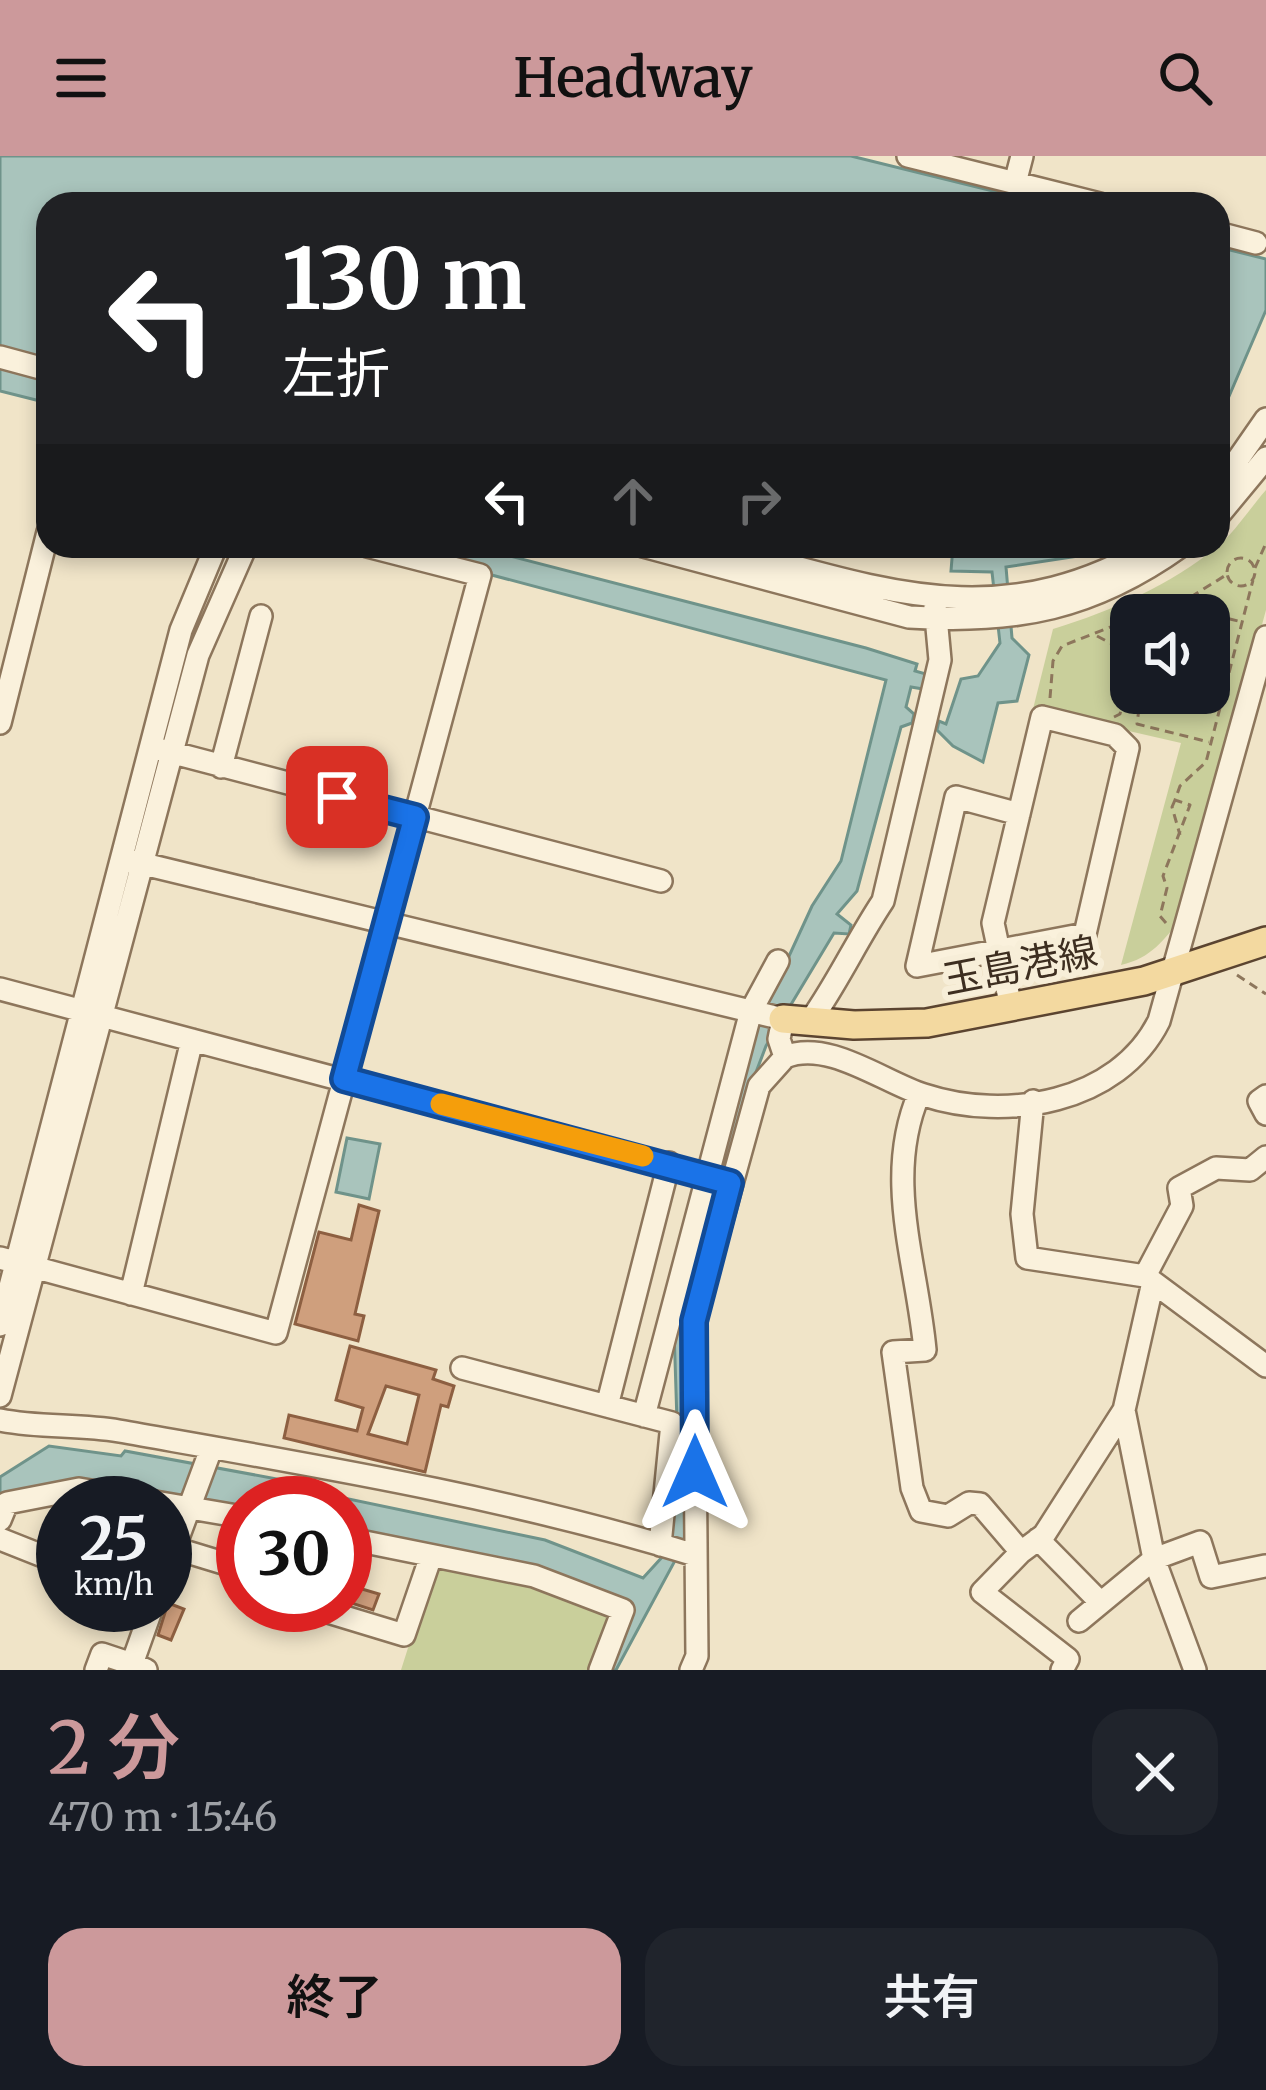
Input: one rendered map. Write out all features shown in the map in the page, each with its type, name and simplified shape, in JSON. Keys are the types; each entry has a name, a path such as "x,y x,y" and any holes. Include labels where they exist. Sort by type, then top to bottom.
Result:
{"main road":[{"name":"玉島港線","path":"797,1020 928,1023 1144,981 1266,941"}],"street":[{"path":"908,156 1051,192"},
{"path":"1015,183 1022,156"},
{"path":"1230,236 1256,243"},
{"path":"0,358 36,367"},
{"path":"1230,471 1266,419"},
{"path":"1230,502 1266,458"},
{"path":"0,723 41,558"},
{"path":"0,1325 92,1014 162,750 181,630 211,558"},
{"path":"162,750 242,558"},
{"path":"18,1263 276,1333 480,575 414,558"},
{"path":"688,558 909,617 1031,595 1093,576 1129,558"},
{"path":"759,558 935,610 1041,615 1092,598 1160,558"},
{"path":"785,1057 779,1039 853,960 863,924 883,901 940,660 935,610"},
{"path":"221,767 261,616"},
{"path":"701,1665 695,1556 694,1321 759,1086 785,1057 800,1051 819,1052 950,1103 1033,1101 1083,1093 1122,1069 1159,1021 1266,637"},
{"path":"1010,1007 999,951 993,923 1019,814 1042,717 1115,735 1128,748 1085,934 999,951 917,966 956,796 1019,814"},
{"path":"162,750 661,880"},
{"path":"133,861 797,1020"},
{"path":"644,1416 752,1011 778,961"},
{"path":"0,989 669,1163 730,1183"},
{"path":"131,1294 192,1040"},
{"path":"919,1094 901,1148 900,1185 925,1350 893,1352 912,1488 921,1511 933,1517 948,1516 969,1502 980,1504 1100,1602"},
{"path":"1266,1096 1259,1101 1266,1114"},
{"path":"1033,1101 1022,1214 1027,1258 1149,1279 1266,1366"},
{"path":"1193,1670 1154,1558 1124,1410 1149,1279 1182,1206 1179,1188 1216,1168 1250,1170 1266,1157"},
{"path":"607,1406 669,1163"},
{"path":"0,1396 18,1263"},
{"path":"641,1273 678,1282"},
{"path":"462,1368 695,1430"},
{"path":"1062,1670 1068,1659 982,1592 1030,1545 1124,1410"},
{"path":"0,1420 112,1430 209,1456 589,1525 695,1556"},
{"path":"660,1545 672,1423"},
{"path":"192,1501 209,1456"},
{"path":"0,1520 7,1503 36,1496"},
{"path":"0,1539 36,1553"},
{"path":"1079,1621 1154,1558 1200,1542 1211,1576 1265,1566"},
{"path":"372,1544 534,1576 623,1610 600,1670"},
{"path":"372,1625 404,1635 431,1556"},
{"path":"96,1670 102,1654 139,1667 147,1632"}],"path":[{"path":"1181,836 1172,807 1180,786 1206,762 1240,622 1266,543"},
{"path":"1195,594 1227,574 1229,564 1260,551"},
{"path":"1242,558 1255,570"},
{"path":"1227,574 1235,585 1252,580"},
{"path":"1230,620 1240,622"},
{"path":"1054,704 1048,696 1057,651 1110,629"},
{"path":"1096,635 1110,647"},
{"path":"1108,717 1120,714"},
{"path":"1139,714 1138,724 1212,743"},
{"path":"1172,928 1160,916 1167,889 1163,876 1190,805 1175,800"},
{"path":"1212,955 1266,994"}],"green space":[{"path":"1266,490 1266,610 1182,918 1149,953 1121,965 1181,743 1033,709 1053,629 1110,608 1110,714 1230,714 1230,594 1141,594 1203,558 1230,558 1230,534"},
{"path":"434,1566 532,1580 608,1609 612,1618 593,1670 401,1670"}],"water":[{"path":"0,156 851,156 996,192 36,192 36,400 0,391"},
{"path":"1230,250 1266,259 1266,310 1230,394"},
{"path":"428,558 517,558 866,648 917,664 915,671 926,674 923,689 911,687 906,707 914,714 912,723 901,727 857,891 837,914 851,925 849,934 834,933 766,1046 745,1101 687,1329 691,1531 616,1670 606,1670 629,1607 372,1541 372,1504 545,1540 643,1578 664,1555 677,1422 674,1328 750,1041 812,906 841,861 886,680"},
{"path":"952,558 1065,558 1006,567 1012,638 1029,655 1017,701 998,703 983,762 953,746 937,730 939,721 946,724 961,679 978,676 1000,643 992,572 951,571"},
{"path":"347,1138 380,1144 369,1199 336,1192"},
{"path":"49,1446 121,1456 125,1451 261,1476 216,1476 216,1507 192,1502 192,1476 36,1476 36,1500 0,1500 0,1477"}],"building":[{"path":"359,1205 379,1211 355,1314 364,1316 358,1341 295,1324 319,1232 351,1240"},
{"path":"350,1346 436,1370 433,1379 454,1386 448,1407 441,1405 425,1472 284,1438 289,1415 357,1431 363,1408 336,1400","holes":["386,1386 419,1395 407,1444 368,1434"]}],"slow traffic":[{"path":"441,1104 643,1156"}],"route":[{"path":"337,797 415,817 344,1079 730,1183 694,1321 695,1472"}]}
